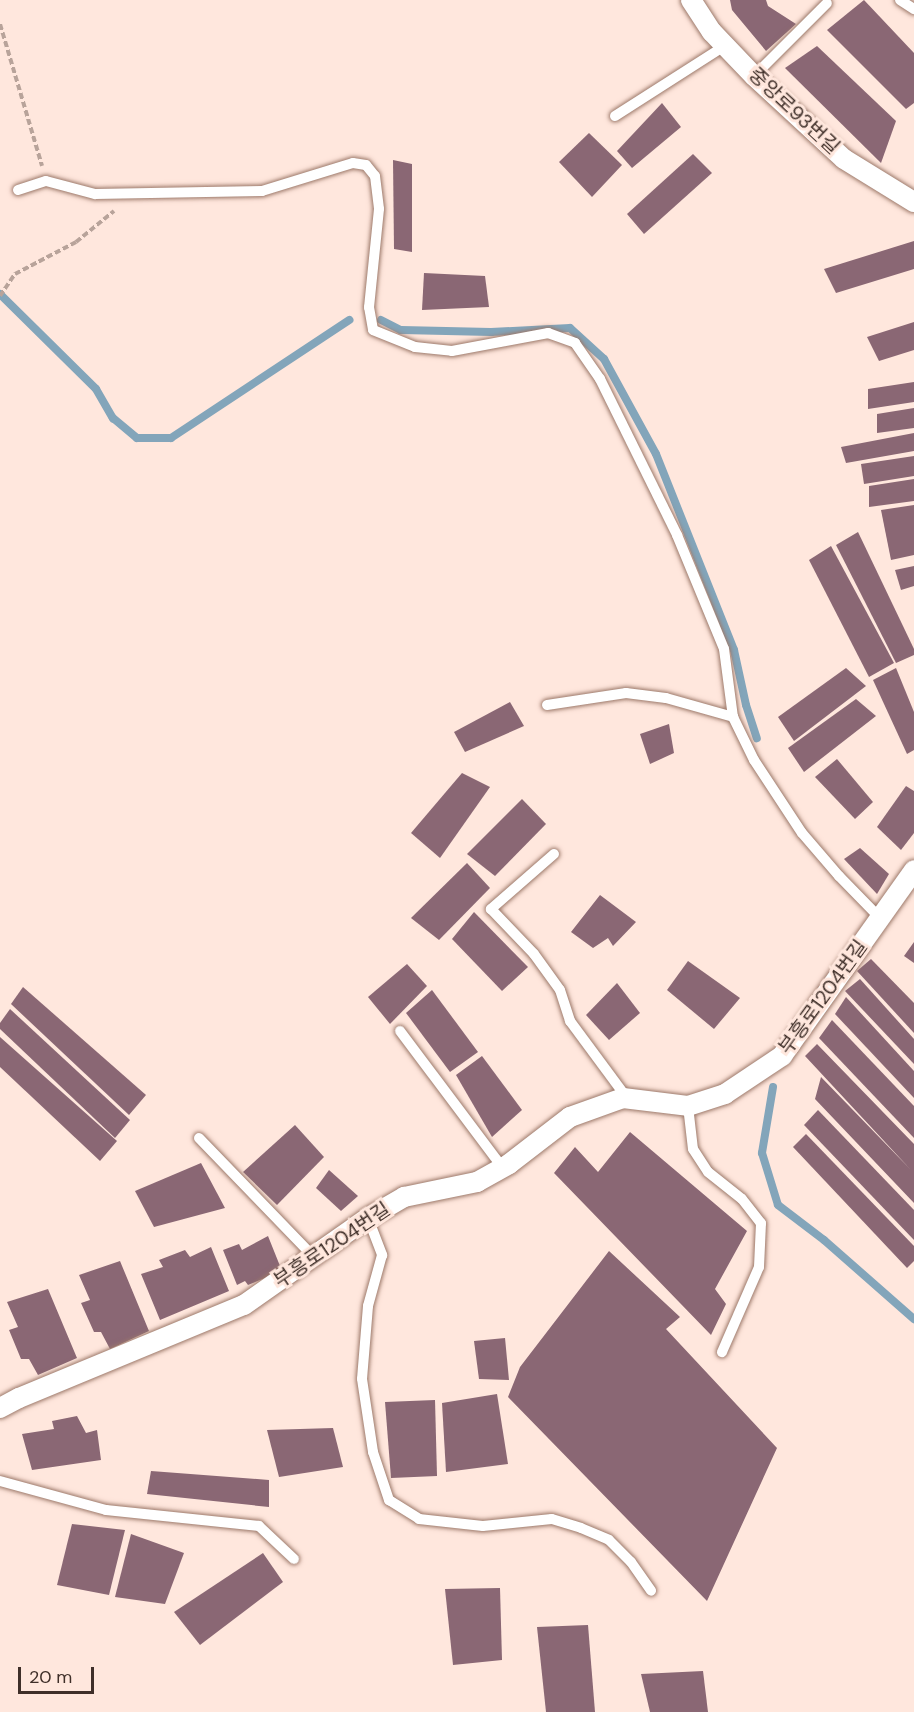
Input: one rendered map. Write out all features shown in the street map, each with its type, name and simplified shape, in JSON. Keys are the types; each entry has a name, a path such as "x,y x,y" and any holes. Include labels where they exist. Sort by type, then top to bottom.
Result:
{"street":[{"name":"중앙로93번길","path":"692,0 712,32 754,76 844,159 914,202"},
{"name":"부흥로1204번길","path":"0,1408 28,1394 244,1305 368,1218 404,1197 477,1182 503,1168 570,1117 627,1098 688,1106 725,1094 782,1056 914,870"}],"lane":[{"path":"900,0 914,9"},
{"path":"754,76 827,3"},
{"path":"615,116 726,45"},
{"path":"18,190 46,181 95,194 262,191 353,163 366,165 375,176 379,208 369,307 373,330 415,347 452,351 548,333 575,343 600,379 676,535 724,650 733,717 754,760 802,833 839,876 880,918"},
{"path":"547,705 626,693 666,698 733,717"},
{"path":"554,854 491,909 534,954 554,981 560,990 570,1021 627,1098"},
{"path":"400,1031 503,1168"},
{"path":"688,1106 693,1149 708,1172 742,1199 761,1223 759,1267 722,1352"},
{"path":"199,1138 314,1257"},
{"path":"368,1218 382,1255 368,1306 362,1378 373,1452 390,1500 419,1519 483,1526 552,1518 581,1528 609,1540 631,1562 651,1591"},
{"path":"0,1481 106,1510 259,1526 294,1559"}],"path":[{"path":"0,24 34,132 46,181"},
{"path":"0,296 15,274 76,242 136,194"}],"building":[{"path":"730,0 766,0 768,6 796,24 766,51 732,10"},
{"path":"864,0 914,53 914,103 906,109 827,30"},
{"path":"817,46 896,121 881,163 785,68"},
{"path":"662,103 681,127 632,168 617,151"},
{"path":"589,133 622,165 592,197 559,162"},
{"path":"693,154 712,173 644,234 627,214"},
{"path":"393,160 412,164 412,252 394,249"},
{"path":"914,241 914,269 836,293 824,269"},
{"path":"424,273 485,276 489,307 422,310"},
{"path":"914,322 914,350 879,361 867,337"},
{"path":"914,382 914,402 868,409 868,389"},
{"path":"914,408 914,428 877,433 877,414"},
{"path":"914,433 914,451 846,463 841,447"},
{"path":"914,456 914,476 864,484 861,464"},
{"path":"914,479 914,501 869,507 869,486"},
{"path":"914,505 914,555 891,560 881,510"},
{"path":"858,532 914,649 914,655 896,663 836,545"},
{"path":"831,546 894,663 869,677 809,560"},
{"path":"914,566 914,586 901,590 895,570"},
{"path":"846,668 866,686 794,741 778,717"},
{"path":"896,668 914,712 914,750 907,754 873,680"},
{"path":"856,699 876,716 804,772 788,748"},
{"path":"510,702 524,726 465,752 454,732"},
{"path":"669,724 674,753 650,764 640,734"},
{"path":"837,759 873,802 855,819 815,777"},
{"path":"462,773 490,787 440,858 411,833"},
{"path":"906,786 914,791 914,833 901,850 877,827"},
{"path":"522,799 546,824 495,876 467,854"},
{"path":"860,848 889,874 877,894 844,859"},
{"path":"467,863 490,888 439,940 411,918"},
{"path":"600,895 636,922 613,946 608,938 593,948 571,932"},
{"path":"474,912 528,967 502,991 452,939"},
{"path":"914,942 914,963 904,956"},
{"path":"871,959 914,1003 914,1033 857,971"},
{"path":"688,961 740,998 714,1029 667,990"},
{"path":"407,964 427,986 390,1024 368,997"},
{"path":"860,979 914,1039 914,1064 845,991"},
{"path":"617,983 640,1013 609,1040 586,1015"},
{"path":"23,987 146,1095 129,1115 11,1004"},
{"path":"432,990 478,1052 450,1072 406,1013"},
{"path":"846,997 914,1071 914,1098 835,1014"},
{"path":"10,1009 130,1120 115,1138 0,1029 0,1023"},
{"path":"832,1020 914,1106 914,1138 819,1038"},
{"path":"0,1037 117,1141 100,1161 0,1067"},
{"path":"817,1044 914,1144 914,1203 815,1099 821,1077 911,1170 805,1056"},
{"path":"482,1056 522,1110 492,1137 456,1075"},
{"path":"818,1110 914,1210 914,1240 804,1125"},
{"path":"295,1125 324,1157 277,1205 243,1172"},
{"path":"630,1132 747,1231 715,1289 726,1304 711,1335 554,1173 575,1147 598,1172"},
{"path":"806,1134 914,1246 914,1261 907,1268 793,1147"},
{"path":"201,1163 225,1208 154,1227 135,1191"},
{"path":"329,1170 358,1196 341,1211 316,1188"},
{"path":"268,1236 282,1271 248,1285 245,1281 237,1285 223,1250 239,1244 242,1250"},
{"path":"211,1247 229,1291 160,1320 141,1274 163,1267 159,1260 185,1250 190,1257"},
{"path":"609,1251 680,1317 666,1329 777,1448 707,1601 508,1397 520,1367"},
{"path":"120,1261 149,1331 110,1349 101,1332 94,1332 81,1303 90,1300 79,1275"},
{"path":"48,1289 77,1358 38,1375 29,1359 21,1359 9,1330 18,1327 7,1302"},
{"path":"505,1338 509,1380 479,1379 474,1341"},
{"path":"497,1394 508,1464 446,1472 442,1403"},
{"path":"435,1400 437,1476 391,1478 385,1402"},
{"path":"77,1416 86,1433 97,1430 101,1460 32,1470 22,1434 54,1429 52,1421"},
{"path":"333,1428 343,1467 279,1477 267,1430"},
{"path":"151,1471 269,1480 269,1507 147,1494"},
{"path":"72,1524 125,1530 109,1595 57,1585"},
{"path":"131,1534 184,1553 165,1604 115,1597"},
{"path":"263,1553 283,1582 200,1645 174,1612"},
{"path":"500,1588 502,1660 453,1665 445,1589"},
{"path":"588,1625 595,1712 546,1712 537,1627"},
{"path":"703,1671 708,1712 650,1712 641,1674"}],"waterway":[{"path":"0,294 96,389 113,418 137,438 171,438 349,320"},
{"path":"381,320 401,330 491,332 570,328 604,359 656,454 734,650 746,705 757,738"},
{"path":"773,1087 762,1153 778,1205 824,1240 914,1319"}]}
